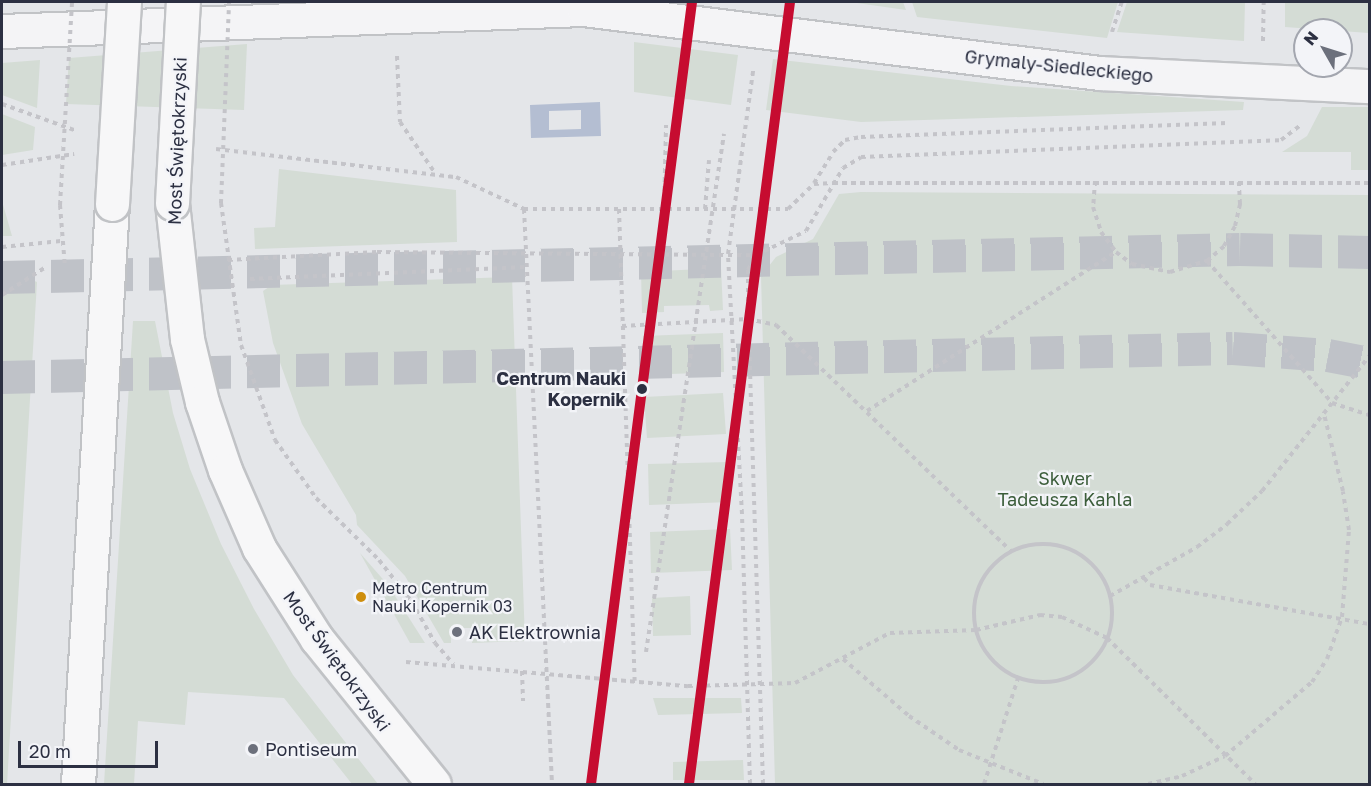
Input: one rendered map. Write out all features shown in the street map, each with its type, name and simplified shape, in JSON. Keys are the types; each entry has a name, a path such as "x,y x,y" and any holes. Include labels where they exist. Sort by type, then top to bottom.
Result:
{"street":[{"path":"78,784 124,2"},
{"name":"Most Świętokrzyski","path":"183,2 172,203 187,339 202,402 225,470 259,548 317,639 434,784"},
{"name":"Grymaly-Siedleckiego","path":"2,31 583,9 802,34 1100,73 1318,86 1370,86"}],"path":[{"path":"60,205 72,2"},
{"path":"229,2 221,203 241,345 275,440 316,498 379,560 412,602 435,643 454,664"},
{"path":"750,784 728,254 753,67"},
{"path":"228,260 457,251 756,255 806,231 843,168 861,157 1281,140 1300,127 1312,108 1318,86"},
{"path":"2,104 41,121 87,133"},
{"path":"400,110 400,123 435,174"},
{"path":"248,151 456,177 524,209 788,209 814,184 833,152 845,140 861,137 1238,123"},
{"path":"664,209 666,125"},
{"path":"645,652 724,134"},
{"path":"2,165 39,159"},
{"path":"705,209 709,160"},
{"path":"814,184 1095,181 1370,183"},
{"path":"1095,181 1093,207 1101,232 1116,252 1132,264 1170,272 1207,261 1224,246 1235,226 1240,204 1239,182"},
{"path":"524,209 544,672 552,784"},
{"path":"619,209 635,681"},
{"path":"2,247 61,241"},
{"path":"867,411 1116,252"},
{"path":"756,255 748,270 748,319 763,784"},
{"path":"1207,261 1332,403 1370,415"},
{"path":"2,295 46,267"},
{"path":"250,279 526,267"},
{"path":"622,326 748,319 776,325 1011,551"},
{"path":"1110,596 1197,548 1227,524 1262,491 1370,355"},
{"path":"1148,784 1182,776 1225,756 1312,682 1327,659 1342,617 1348,530 1343,491 1324,414"},
{"path":"1046,544 1079,554 1093,565 1110,596 1107,638 1098,654 1071,676 1037,681 1018,678 992,660 976,630 975,607 980,585 998,560 1011,551 1046,544"},
{"path":"1144,578 1150,585 1342,617 1370,624"},
{"path":"406,662 454,664 635,681 747,686 795,684 890,633 976,630 1040,615 1062,617 1107,638 1255,784"},
{"path":"843,659 909,716 959,750 990,765 1043,784"},
{"path":"522,671 523,701"},
{"path":"984,784 1018,678"}],"green space":[{"path":"842,2 903,2 906,10 857,3"},
{"path":"912,2 1118,2 1107,38 917,17"},
{"path":"1127,2 1245,2 1244,41 1117,32"},
{"path":"1285,2 1369,2 1369,33 1353,32 1353,18 1293,18 1293,28 1285,27"},
{"path":"634,42 738,55 731,105 634,92"},
{"path":"247,44 244,110 66,104 69,58"},
{"path":"773,59 1011,86 1244,102 1243,110 861,122 766,110"},
{"path":"40,60 37,108 2,95 2,63"},
{"path":"1322,107 1369,107 1369,170 1351,170 1351,152 1282,152 1307,136"},
{"path":"2,114 35,127 33,150 2,155"},
{"path":"279,169 456,190 457,242 255,249 254,228 275,227"},
{"name":"Skwer Tadeusza Kahla","path":"861,192 1369,195 1369,784 775,784 761,276 776,257 813,239 839,194"},
{"path":"2,201 12,236 2,236"},
{"path":"2,268 37,282 7,784 2,784"},
{"path":"721,268 723,310 710,311 709,305 664,306 664,312 642,313 641,272"},
{"path":"512,277 525,641 472,643 471,628 451,628 451,643 444,643 405,576 357,525 356,515 302,424 273,343 263,291 272,285"},
{"path":"133,321 155,321 173,413 190,469 221,544 254,609 293,675 378,784 352,784 284,698 188,692 185,725 138,721 134,784 104,784"},
{"path":"723,333 724,372 644,375 643,336"},
{"path":"723,393 726,434 647,438 644,397"},
{"path":"729,462 730,502 649,505 648,464"},
{"path":"730,529 732,570 651,573 650,532"},
{"path":"360,553 388,585 425,643 410,643"},
{"path":"690,596 691,635 653,636 652,598"},
{"path":"653,698 741,698 742,713 658,715"},
{"path":"743,760 744,780 673,780 673,762"}],"water":[{"path":"600,102 601,136 531,138 530,105","holes":["581,110 581,129 549,130 549,111"]}],"tunnel":[{"path":"2,277 1240,249 1370,252"},
{"path":"2,377 1233,348 1328,355 1370,363"}],"transit line":[{"path":"591,784 692,2"},
{"path":"689,784 790,2"}],"place":[{"name":"Centrum Nauki Kopernik","path":"642,389"},
{"name":"Metro Centrum Nauki Kopernik 03","path":"361,597"},
{"name":"AK Elektrownia","path":"457,632"},
{"name":"Pontiseum","path":"253,749"}]}
